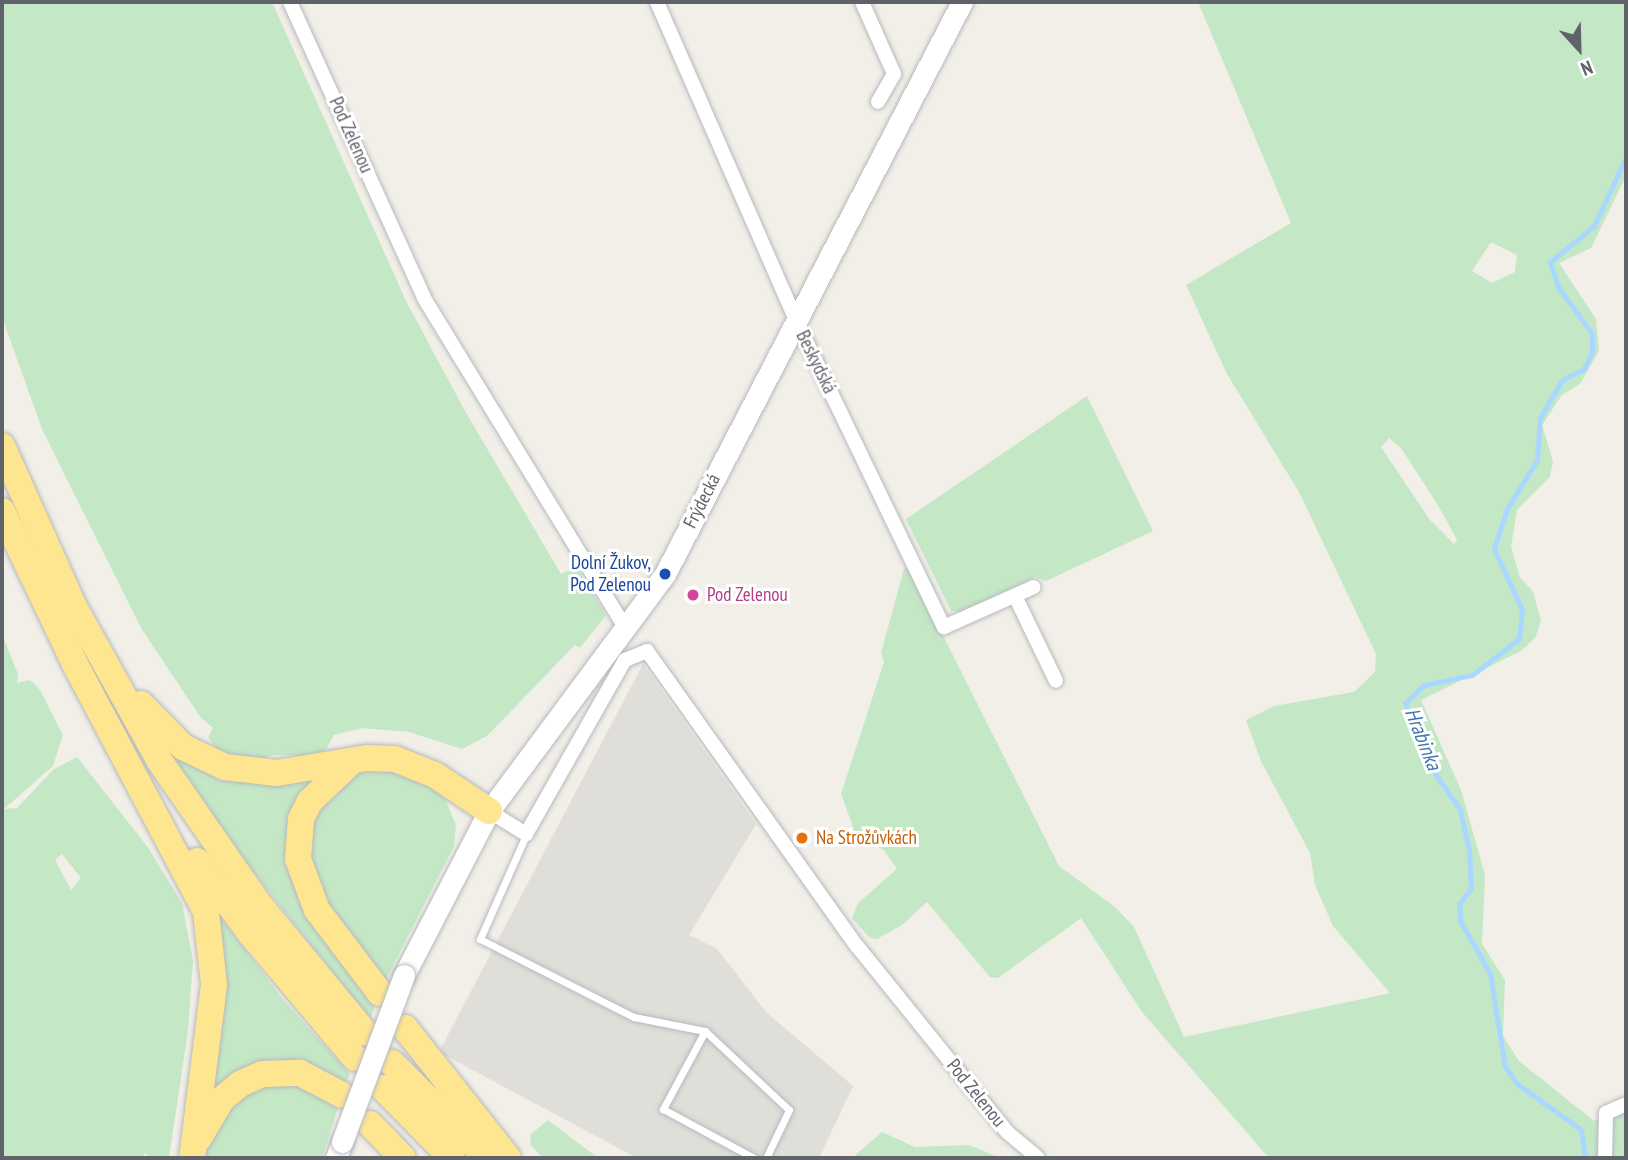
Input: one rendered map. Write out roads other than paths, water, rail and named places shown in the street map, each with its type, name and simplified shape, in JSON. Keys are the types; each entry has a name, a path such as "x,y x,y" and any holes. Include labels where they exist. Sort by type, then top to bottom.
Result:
{"highway":[{"path":"2,446 74,607 123,700 207,833 311,971 365,1033"},
{"path":"2,511 76,666 120,742 201,895 211,930 213,1004 193,1154"},
{"path":"74,607 145,709 161,728 202,759 249,772 277,773 381,757 409,762 460,789 489,811"},
{"path":"120,742 250,933 355,1058"},
{"path":"353,761 310,801 301,819 298,859 317,909 380,993"},
{"path":"405,1028 508,1158"},
{"path":"193,1154 222,1099 250,1079 275,1072 300,1073 342,1095"},
{"path":"452,1158 388,1076 487,1158"},
{"path":"370,1124 403,1158"}],"main road":[{"name":"Frýdecká","path":"339,1150 404,975 489,811 665,574 962,2"}],"street":[{"name":"Pod Zelenou","path":"290,2 424,298 626,629"},
{"name":"Beskydská","path":"657,2 796,320 944,627 1034,587"},
{"path":"862,2 894,74 878,102"},
{"path":"1015,596 1056,681"},
{"name":"Pod Zelenou","path":"526,834 625,660 647,651 857,946 1007,1132 1038,1158"},
{"path":"489,811 526,834"},
{"path":"1605,1158 1606,1113 1626,1104"}],"lane":[{"path":"526,834 480,939 634,1017 705,1031 789,1110 766,1158"},
{"path":"705,1031 663,1109 754,1158"}],"waterway":[{"name":"Hrabinka","path":"1585,1158 1581,1130 1517,1084 1505,1067 1490,974 1460,921 1459,904 1471,888 1469,850 1460,810 1436,775 1405,703 1424,685 1472,675 1519,639 1522,610 1494,549 1506,511 1537,460 1540,418 1562,380 1584,369 1592,352 1592,334 1558,287 1550,262 1594,226 1626,157"}],"place":[{"name":"Dolní Žukov, Pod Zelenou","path":"665,574"},
{"name":"Pod Zelenou","path":"693,595"},
{"name":"Na Strožůvkách","path":"802,838"}]}
